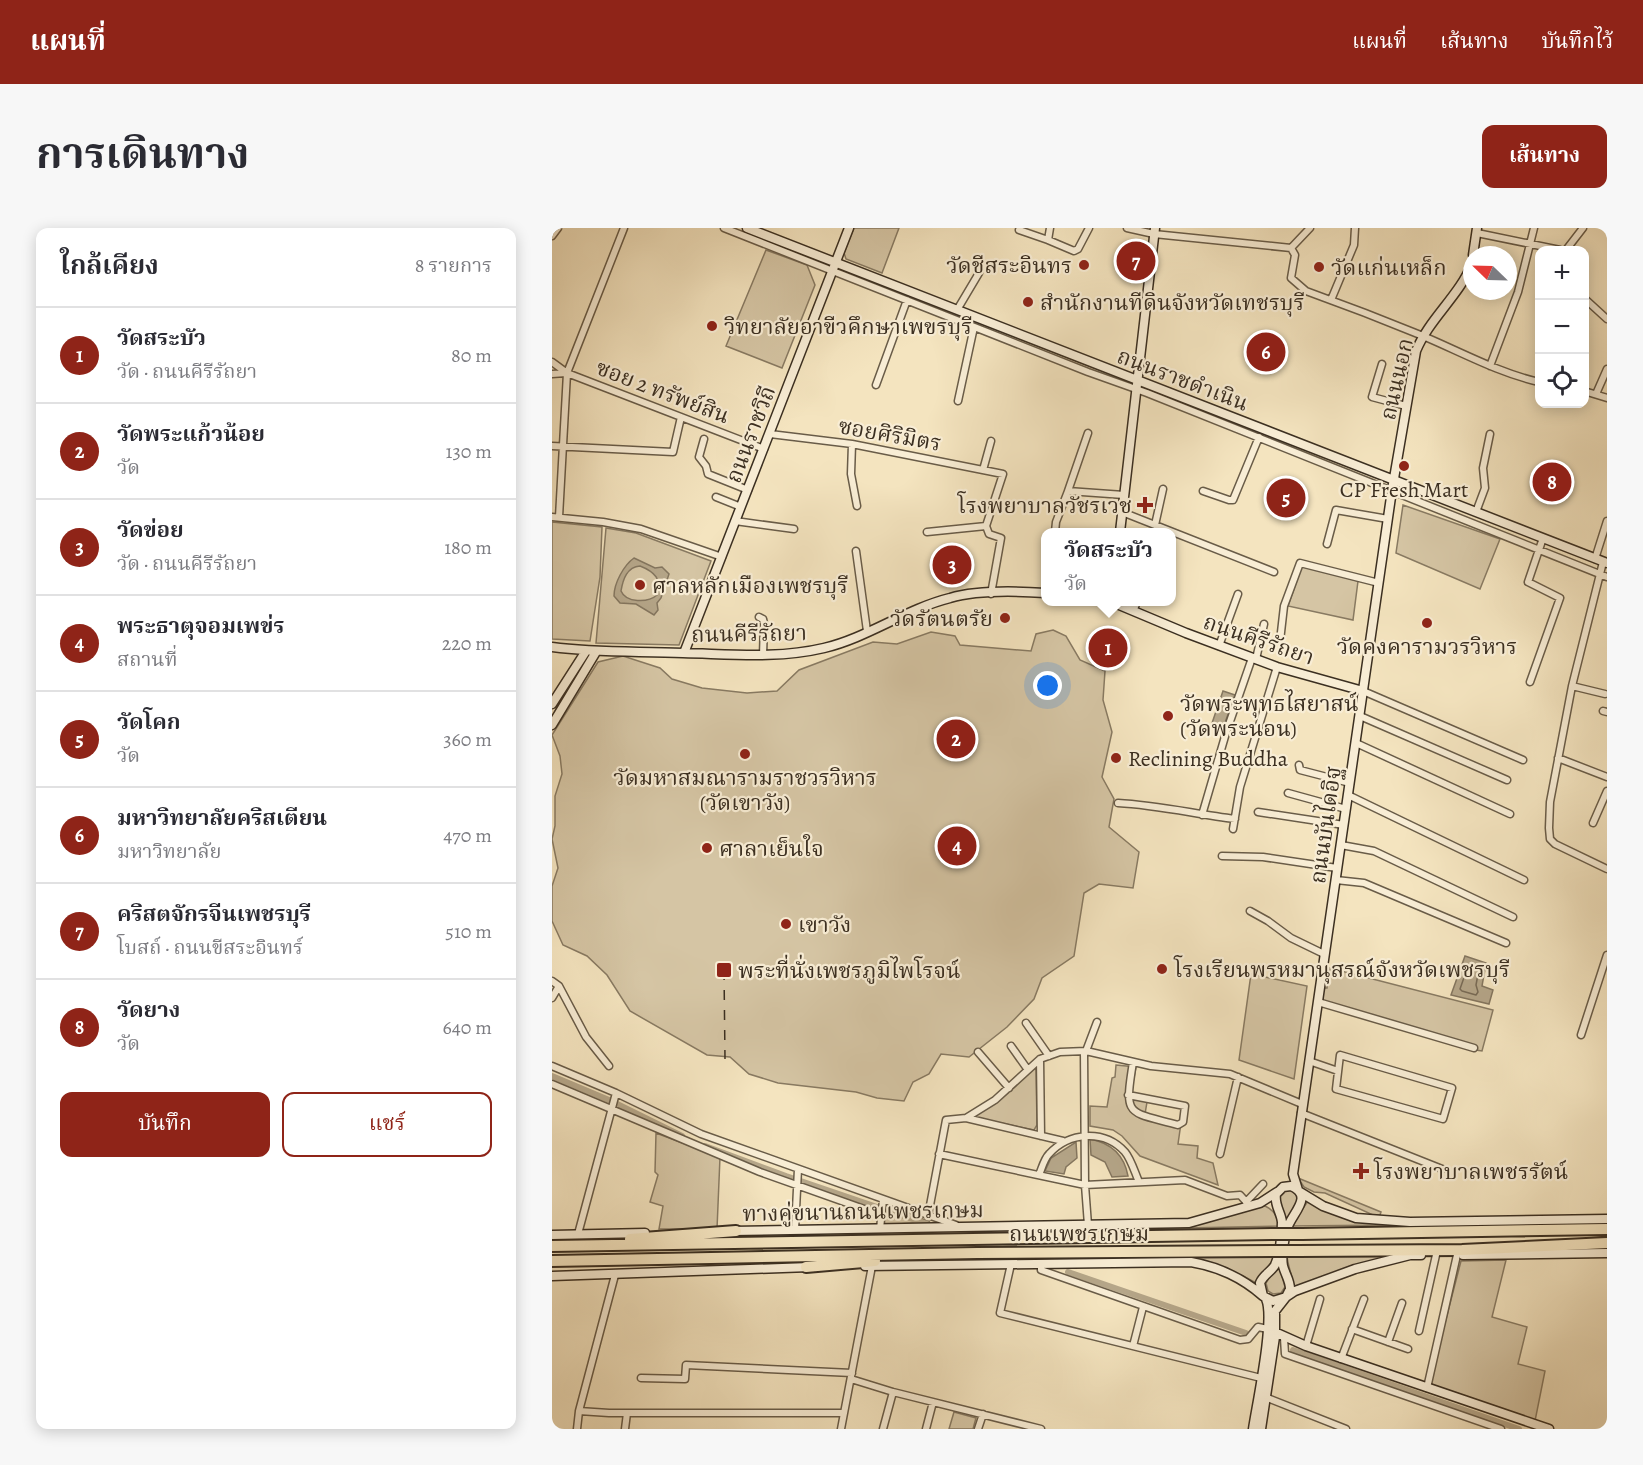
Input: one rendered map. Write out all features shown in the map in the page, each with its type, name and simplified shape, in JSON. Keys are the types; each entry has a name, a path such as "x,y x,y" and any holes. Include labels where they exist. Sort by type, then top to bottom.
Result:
{"highway":[{"name":"ถนนเพชรเกษม","path":"552,1246 1607,1229"},
{"path":"552,1246 736,1231"},
{"name":"ถนนเพชรเกษม","path":"552,1261 977,1253 1462,1250 1607,1243"},
{"path":"806,1267 977,1253"}],"main road":[{"name":"ถนนราชดำเนิน","path":"747,228 762,239 904,296 957,310 1011,337 1602,561"},
{"name":"ถนนราชวิถี","path":"684,653 849,228"},
{"path":"1474,246 1477,230"},
{"path":"1120,528 1154,231"},
{"name":"ถนนนอก","path":"1394,481 1416,351 1422,336 1463,282"},
{"name":"ถนนบันไดอิฐ","path":"1299,1191 1293,1174 1394,481"},
{"name":"ถนนคีรีรัถยา","path":"552,647 596,652 763,655 821,649 846,643 867,631 950,598 1041,593"},
{"name":"ถนนคีรีรัถยา","path":"1122,606 1254,659 1364,692"},
{"path":"552,704 586,651"},
{"path":"552,725 596,652"},
{"path":"1271,1331 1269,1310 1260,1283 1264,1275 1274,1267 1281,1229 1280,1212 1275,1200 1280,1189 1293,1174"},
{"path":"1280,1189 1291,1186 1323,1206 1356,1218 1410,1222 1607,1219"},
{"name":"ทางคู่ขนานถนนเพชรเกษม","path":"552,1235 1189,1223 1248,1204 1260,1203 1280,1189"},
{"path":"1252,1429 1264,1379 1275,1311 1286,1297 1290,1286 1283,1262 1286,1231 1293,1215 1301,1206 1302,1198 1299,1191"},
{"path":"552,1271 1191,1262 1217,1267 1239,1278 1265,1297 1278,1301 1295,1291 1355,1269 1410,1255 1607,1253"},
{"path":"552,1276 615,1275 686,1270"},
{"path":"1271,1331 1341,1359 1549,1429"},
{"path":"1261,1429 1265,1397 1264,1379"}],"street":[{"path":"552,236 558,228"},
{"path":"624,228 567,373 556,517 641,529 722,557"},
{"path":"724,228 762,239"},
{"path":"1048,240 1050,228"},
{"path":"1019,230 1077,250 1089,228"},
{"path":"1127,228 1291,248"},
{"path":"1291,248 1310,228"},
{"path":"1331,300 1354,245 1355,228"},
{"path":"1490,366 1518,292 1534,228"},
{"path":"1569,246 1583,228"},
{"path":"1477,230 1543,246"},
{"path":"1291,248 1294,255 1291,278 1306,291 1422,336 1490,366 1535,381"},
{"path":"957,310 979,273"},
{"path":"876,385 904,296 974,327 1011,337"},
{"path":"1586,300 1607,319"},
{"path":"958,400 974,327"},
{"name":"ซอย 2 ทรัพย์สิน","path":"552,362 567,373 764,450"},
{"path":"1382,364 1372,397 1406,406"},
{"path":"1596,394 1607,369"},
{"path":"552,374 567,373"},
{"path":"1137,385 1259,438 1604,575"},
{"path":"1589,392 1607,398"},
{"path":"552,446 673,452 681,417"},
{"path":"1055,528 1088,433"},
{"name":"ซอยศิริมิตร","path":"770,434 852,444 1003,474 986,526"},
{"path":"1473,524 1485,488 1483,468 1490,434"},
{"path":"1203,491 1233,500 1259,438"},
{"path":"704,439 699,458 706,466 708,474 748,490"},
{"path":"983,470 991,441"},
{"path":"852,444 851,474 857,506"},
{"path":"1155,525 1164,489"},
{"path":"1068,491 1124,495"},
{"path":"716,497 741,507"},
{"path":"1327,544 1336,510 1388,519"},
{"path":"1122,512 1163,528"},
{"path":"735,521 794,529"},
{"path":"1607,521 1602,561 1604,575 1572,686 1550,802 1550,839 1559,846 1607,869"},
{"path":"927,532 986,526 989,534 1001,538 991,594"},
{"path":"1176,533 1274,572"},
{"path":"1530,682 1560,598 1528,582 1543,538"},
{"path":"855,551 867,631"},
{"path":"1280,641 1284,606 1300,563 1379,583"},
{"path":"1219,646 1238,594"},
{"path":"1133,610 1135,606"},
{"path":"759,617 765,624 763,655"},
{"path":"1202,815 1226,733 1254,659 1264,624"},
{"path":"1233,829 1240,787 1277,667"},
{"path":"1572,686 1605,694"},
{"path":"1364,692 1523,760"},
{"path":"1360,716 1507,780"},
{"path":"1356,743 1510,814"},
{"path":"1558,758 1606,774"},
{"path":"1299,765 1300,770 1350,783"},
{"path":"1593,823 1607,791"},
{"path":"1288,793 1346,809"},
{"path":"1348,795 1524,880"},
{"path":"1118,803 1155,805 1235,819"},
{"path":"1258,812 1344,825"},
{"path":"1341,846 1374,851 1513,917"},
{"path":"1222,856 1263,857 1338,868"},
{"path":"1336,879 1364,883 1506,943"},
{"path":"1250,911 1268,921 1291,939 1324,954"},
{"path":"1581,1035 1607,955"},
{"path":"552,981 559,986 586,1037 609,1066"},
{"path":"552,998 559,986"},
{"path":"1318,1002 1474,1047"},
{"path":"1088,1225 1085,1185 1085,1052 1097,1022"},
{"path":"1026,1023 1050,1056"},
{"path":"1011,1046 1028,1070"},
{"path":"978,1052 1009,1088"},
{"path":"966,1118 995,1100 1040,1059 1060,1052 1085,1052 1133,1062 1225,1073 1238,1077 1302,1109 1442,1168"},
{"path":"1340,1055 1452,1088 1443,1119 1336,1089 1338,1071 1340,1055"},
{"path":"1040,1059 1041,1136"},
{"path":"1309,1061 1338,1071"},
{"path":"1128,1095 1185,1106 1183,1122 1178,1125 1141,1115 1132,1110 1128,1095 1133,1062"},
{"path":"552,1066 701,1134 961,1227"},
{"path":"1220,1154 1238,1077"},
{"path":"552,1084 760,1172 881,1213"},
{"path":"578,1234 616,1095"},
{"path":"928,1216 946,1120 966,1118 1063,1141"},
{"path":"1039,1175 1047,1155 1063,1141 1085,1135 1108,1139 1126,1153 1139,1182"},
{"path":"939,1154 1085,1185 1185,1180 1227,1196 1240,1195 1248,1204 1263,1184"},
{"path":"795,1230 798,1169"},
{"path":"880,1229 883,1201"},
{"path":"1419,1331 1436,1255"},
{"path":"1426,1388 1457,1255"},
{"path":"1041,1263 1041,1270 1240,1340 1248,1339 1258,1327 1271,1331"},
{"path":"1011,1264 1000,1312 1264,1379"},
{"path":"841,1429 872,1266"},
{"path":"577,1429 579,1411 615,1275"},
{"path":"1306,1346 1320,1299"},
{"path":"1341,1359 1364,1299"},
{"path":"1388,1342 1402,1303"},
{"path":"1133,1346 1143,1307"},
{"path":"1352,1329 1408,1349"},
{"path":"1284,1338 1285,1354 1501,1429"},
{"path":"641,1378 685,1380 686,1365 851,1376 893,1392 1041,1429"},
{"path":"883,1429 893,1392"},
{"path":"1265,1397 1346,1429"},
{"path":"926,1429 933,1402"},
{"path":"579,1411 844,1413"},
{"path":"625,1429 627,1413"},
{"path":"978,1429 983,1414"}],"shaded area":[{"path":"854,228 899,228 882,273 846,259 844,253"},
{"path":"766,250 807,265 815,285 782,368 726,346"},
{"path":"1403,505 1500,539 1480,589 1396,553"},
{"path":"552,522 602,527 600,577 590,641 552,639"},
{"path":"606,528 636,533 711,561 679,645 596,643"},
{"path":"1302,566 1358,581 1353,620 1288,606"},
{"path":"1053,630 1066,636 1080,660 1105,671 1103,700 1112,732 1102,777 1114,799 1109,827 1139,852 1133,888 1099,884 1084,893 1074,956 1042,978 1034,999 1007,1027 969,1057 941,1054 929,1074 913,1082 904,1101 877,1098 856,1092 778,1083 749,1074 730,1057 707,1055 630,1011 607,975 587,956 563,945 552,921 552,886 558,868 552,839 555,826 555,796 562,774 560,756 552,735 598,662 623,656 660,668 672,679 702,688 747,693 777,691 799,670 873,642 897,644 931,632 955,636 960,645 1031,651 1036,634"},
{"path":"1330,968 1493,1010 1482,1051 1476,1050 1476,1046 1321,1001 1324,988 1327,988"},
{"path":"1251,974 1307,986 1294,1079 1239,1060"},
{"path":"1116,1065 1136,1067 1131,1093 1148,1096 1145,1114 1181,1123 1178,1144 1198,1146 1197,1158 1213,1163 1218,1185 1140,1156 1122,1136 1113,1130 1090,1126 1090,1106 1107,1107"},
{"path":"1033,1068 1036,1070 1037,1125 1034,1130 977,1118 975,1115 997,1102"},
{"path":"656,1133 720,1157 717,1229 659,1229 663,1206 650,1202 658,1175 655,1172"},
{"path":"1298,1178 1381,1212 1380,1215 1375,1216 1325,1193 1314,1192 1304,1187"},
{"path":"1290,1190 1295,1193 1297,1200 1286,1221 1279,1197 1284,1191"},
{"path":"1308,1201 1337,1215 1389,1225 1291,1226"},
{"path":"884,1203 930,1222 881,1225"},
{"path":"1265,1206 1275,1214 1278,1226 1136,1229 1183,1226"},
{"path":"1419,1252 1293,1289 1287,1256"},
{"path":"1227,1254 1274,1256 1271,1264 1256,1283 1231,1270 1209,1263 1159,1258"},
{"path":"1280,1259 1285,1287 1281,1293 1273,1294 1268,1291 1266,1283"},
{"path":"1506,1260 1492,1317 1527,1327 1518,1364 1545,1371 1535,1421 1429,1385 1461,1261"},
{"path":"954,1412 976,1418 973,1429 949,1429"}],"water":[{"path":"634,558 655,568 662,567 669,574 657,603 658,610 654,615 636,604 620,603 614,596 618,580","holes":["636,567 645,568 653,573 658,581 657,595 643,600 627,598 621,591 626,574"]},
{"path":"1223,691 1235,695 1222,731 1211,726"},
{"path":"1465,956 1486,963 1482,986 1493,990 1489,1004 1451,995"},
{"path":"1090,1139 1104,1143 1115,1151 1123,1161 1128,1176 1112,1177 1105,1162 1091,1155"},
{"path":"1076,1142 1077,1158 1066,1167 1064,1174 1045,1171 1051,1158"}],"waterway":[{"path":"552,1076 609,1100 682,1136"},
{"path":"705,1146 927,1224"},
{"path":"1068,1272 1246,1333"},
{"path":"1293,1350 1519,1429"}],"railway":[{"path":"724,970 725,1059"}],"place":[{"name":"คริสตจักรจีนเพชรบุรี","path":"1136,261"},
{"name":"วัดชีสระอินทร","path":"1084,265"},
{"name":"วัดแก่นเหล็ก","path":"1319,267"},
{"name":"สำนักงานทีดินจังหวัดเทชรบุรี","path":"1028,302"},
{"name":"วิทยาลัยอาขีวคึกษาเพขรบุรี","path":"712,326"},
{"name":"มหาวิทยาลัยคริสเตียน","path":"1266,352"},
{"name":"CP Fresh Mart","path":"1404,466"},
{"name":"วัดยาง","path":"1552,482"},
{"name":"วัดโคก","path":"1286,498"},
{"name":"โรงพยาบาลวัชรเวช","path":"1145,505"},
{"name":"วัดข่อย","path":"952,565"},
{"name":"ศาลหลักเมืองเพชรบุรี","path":"640,585"},
{"name":"วัดรัตนตรัย","path":"1005,618"},
{"name":"วัดคงคารามวรวิหาร","path":"1427,623"},
{"name":"วัดสระบัว","path":"1108,648"},
{"name":"วัดพระพุทธไสยาสน์ (วัดพระนอน)","path":"1168,716"},
{"name":"วัดพระแก้วน้อย","path":"956,739"},
{"name":"วัดมหาสมณารามราชวรวิหาร (วัดเขาวัง)","path":"745,754"},
{"name":"Reclining Buddha","path":"1116,758"},
{"name":"พระธาตุจอมเพข่ร","path":"957,846"},
{"name":"ศาลาเย็นใจ","path":"707,848"},
{"name":"เขาวัง","path":"786,924"},
{"name":"โรงเรียนพรหมานุสรณ์จังหวัดเพชรบุรี","path":"1162,969"},
{"name":"พระที่นั่งเพชรภูมิไพโรจน์","path":"724,970"},
{"name":"โรงพยาบาลเพชรรัตน์","path":"1361,1171"}]}
